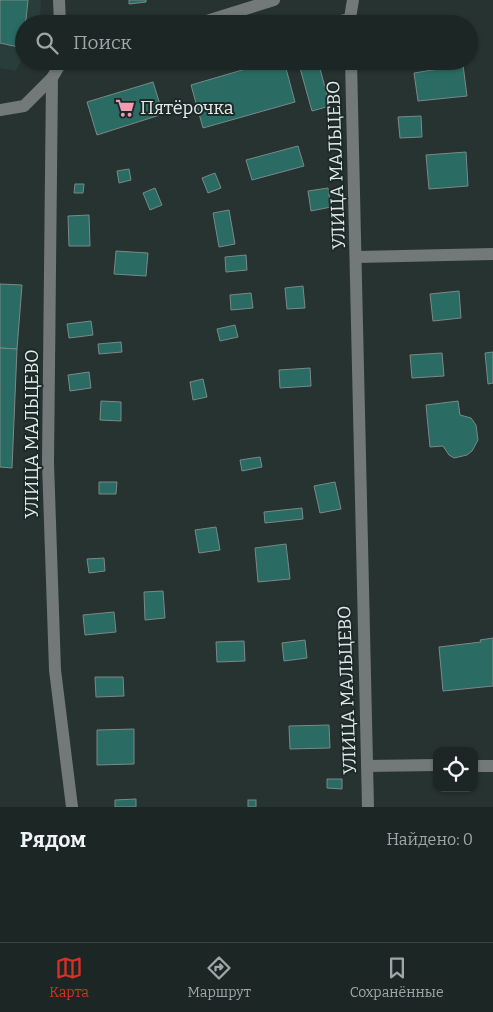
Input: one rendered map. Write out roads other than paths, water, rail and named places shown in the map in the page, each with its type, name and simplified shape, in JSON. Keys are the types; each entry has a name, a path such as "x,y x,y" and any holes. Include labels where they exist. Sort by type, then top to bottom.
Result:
{"street":[{"path":"59,0 60,15"},
{"path":"226,15 274,0"},
{"path":"350,15 353,0"},
{"name":"УЛИЦА МАЛЬЦЕВО","path":"57,70 52,78 48,472 55,670 72,807"},
{"name":"УЛИЦА МАЛЬЦЕВО","path":"351,70 368,807"},
{"path":"0,110 24,106 52,78"},
{"path":"357,257 493,254"},
{"path":"367,766 433,765"},
{"path":"478,766 493,766"}],"place":[{"name":"Пятёрочка","path":"125,108"}]}
